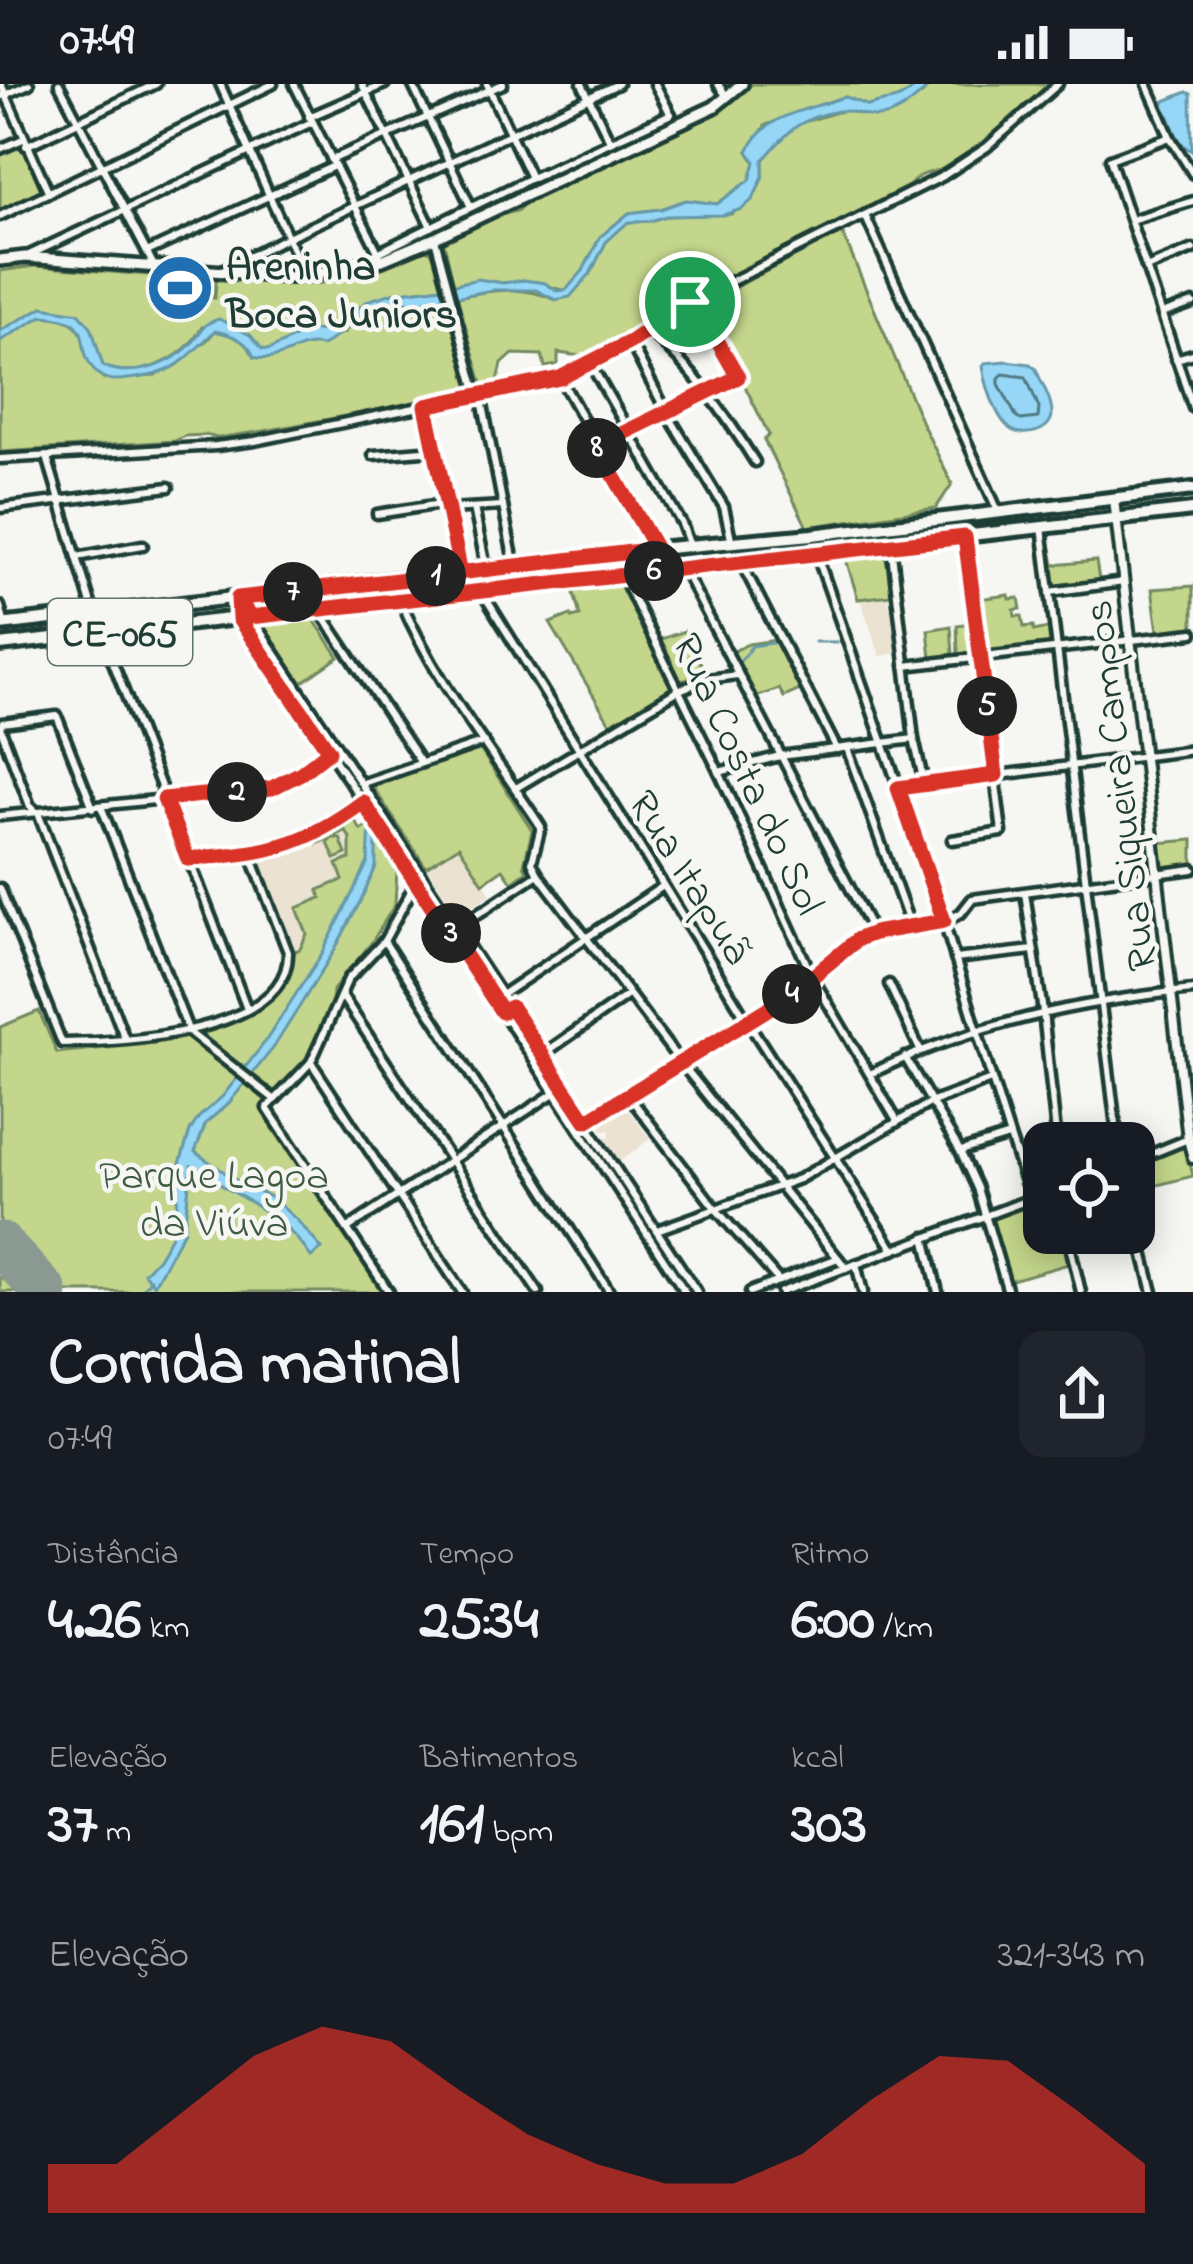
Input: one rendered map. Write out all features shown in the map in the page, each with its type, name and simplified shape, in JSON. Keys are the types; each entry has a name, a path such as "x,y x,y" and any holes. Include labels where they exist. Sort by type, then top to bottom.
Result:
{"main road":[{"path":"0,260 26,257 305,276 350,268 435,238 673,119 714,107 742,84"},
{"name":"CE-065","path":"3,625 1193,489"},
{"name":"CE-065","path":"0,645 1193,510"}],"street":[{"path":"1,84 2,96 49,193"},
{"path":"2,96 29,84"},
{"path":"58,84 154,266"},
{"path":"0,149 156,84"},
{"path":"220,84 305,276"},
{"path":"0,216 273,84"},
{"path":"294,84 380,255 610,141 673,119 656,84"},
{"path":"26,257 251,151 364,88 385,84"},
{"path":"412,84 471,207"},
{"path":"147,252 272,196 488,87 503,84"},
{"path":"582,84 610,141"},
{"path":"219,272 618,84"},
{"path":"718,84 728,97"},
{"path":"0,459 236,443 560,378 649,331 674,310 961,166 1058,84"},
{"path":"1147,84 1170,137 1193,174"},
{"path":"488,87 531,178"},
{"path":"364,88 435,238 479,395 515,567"},
{"path":"1170,137 1111,158 1192,402"},
{"path":"1131,220 1193,201"},
{"path":"866,215 998,511"},
{"path":"1146,268 1193,249"},
{"path":"597,446 738,377 690,302"},
{"path":"1162,314 1193,303"},
{"path":"649,331 710,392 755,462"},
{"path":"630,342 724,507 732,543"},
{"path":"1176,359 1193,354"},
{"path":"591,364 690,546"},
{"path":"560,378 656,549"},
{"path":"426,406 461,573"},
{"path":"373,455 436,449"},
{"path":"46,456 94,614"},
{"path":"0,508 169,487"},
{"name":"Rua Siqueira Campos","path":"1114,497 1193,1158"},
{"path":"377,514 502,506"},
{"path":"474,508 486,570"},
{"path":"1042,527 1115,1122"},
{"path":"952,840 1002,833 965,537"},
{"path":"891,544 923,783"},
{"path":"77,557 143,545"},
{"path":"816,553 944,921 1023,1175"},
{"path":"741,560 842,748 911,927"},
{"path":"683,568 874,933"},
{"name":"Rua Costa do Sol","path":"622,575 813,978 897,1121"},
{"path":"1049,592 1124,583"},
{"name":"Rua Itapuã","path":"482,592 893,1250"},
{"path":"238,598 245,618 329,751 542,1055 697,1292"},
{"path":"401,601 417,636 541,827 532,862 538,874 681,1063 846,1268"},
{"path":"0,606 3,625"},
{"path":"319,610 421,764"},
{"path":"245,618 502,994 554,1093 685,1292"},
{"path":"905,666 1193,633"},
{"path":"102,634 247,1009"},
{"path":"515,788 679,690 737,675"},
{"path":"125,1039 1,724 57,716 189,1032 274,1099"},
{"path":"719,772 780,756 914,739"},
{"path":"362,783 484,742"},
{"path":"898,788 1193,750"},
{"path":"0,816 272,788 329,751"},
{"path":"188,859 290,845 339,820 371,796"},
{"path":"0,888 62,1043 189,1032 247,1009 273,991 289,958 250,853"},
{"path":"586,1121 748,1022 813,978 848,945 874,933 944,921 961,913 972,899 1193,869"},
{"path":"389,1292 268,1108 311,1062 355,970 384,941 422,872"},
{"path":"458,927 538,874"},
{"path":"502,994 663,886"},
{"path":"1025,893 1055,1122"},
{"path":"384,941 610,1292"},
{"path":"956,959 1033,950"},
{"path":"889,984 920,1050"},
{"path":"870,1074 920,1050 1043,1012 1193,990"},
{"path":"542,1055 629,994"},
{"path":"342,997 538,1292"},
{"path":"905,1057 960,1151 987,1215 1008,1292"},
{"path":"311,1062 462,1292"},
{"path":"657,1230 779,1186 930,1103 991,1080"},
{"path":"348,1228 554,1093"},
{"path":"628,1095 778,1281"},
{"path":"960,1151 1009,1136"},
{"path":"1155,1153 1191,1138"},
{"path":"617,1189 626,1183"},
{"path":"786,1291 1023,1201"},
{"path":"925,1238 938,1292"},
{"path":"1072,1254 1081,1292"},
{"path":"1144,1254 1154,1292"},
{"path":"750,1292 838,1258"},
{"path":"856,1264 863,1292"}],"shaded area":[{"path":"888,595 899,653 880,656 860,599"},
{"path":"344,829 350,838 342,883 295,951 261,861 333,838"},
{"path":"459,845 491,894 458,915 426,867"},
{"path":"616,1111 630,1112 650,1139 618,1163 601,1137 610,1137 609,1130 601,1130 602,1119"}],"green space":[{"path":"752,84 918,84 894,100 868,106 840,98 766,125 748,151 755,162 751,180 717,204 686,200 629,213 600,237 583,271 566,290 533,282 454,285 446,240 489,218 517,211 526,202 713,115"},
{"path":"931,84 1049,84 956,163 921,176 682,299 588,357 558,353 558,365 545,367 542,355 513,354 502,364 497,385 482,384 457,297 520,291 556,300 590,274 606,242 628,222 731,214 753,199 763,176 763,160 783,134 800,123 844,110 875,117 921,95"},
{"path":"22,141 46,193 0,214 0,151"},
{"path":"842,232 952,484 936,508 807,527 764,440 769,435 711,329 710,320 715,316 709,301"},
{"path":"425,250 434,253 443,287 393,293 348,312 327,330 307,332 269,350 250,335 202,327 172,358 131,371 103,366 91,327 43,307 0,331 0,271 35,266 200,279 199,297 205,297 205,286 214,287 214,296 208,297 215,298 216,280 317,284 372,272"},
{"path":"446,299 469,382 466,389 448,397 216,438 185,436 175,441 0,452 0,341 42,316 61,318 79,330 94,369 104,379 155,376 215,331 238,339 254,357 344,333 369,311 374,314 401,302"},
{"path":"1046,544 1050,544 1054,565 1096,561 1099,580 1051,588"},
{"path":"886,551 891,595 858,599 845,556"},
{"path":"622,582 672,687 611,725 550,623 580,616 573,589"},
{"path":"1193,586 1193,627 1158,631 1152,589"},
{"path":"1019,598 1021,609 1014,610 1015,616 1022,616 1024,627 1048,628 1050,645 984,651 978,599"},
{"path":"314,620 339,657 300,684 264,631 265,625"},
{"path":"972,623 975,656 931,659 928,630 951,626 953,654 958,655 957,625"},
{"path":"684,631 706,673 681,681 661,639"},
{"path":"778,640 802,689 784,697 779,689 756,697 732,652 748,644"},
{"path":"476,749 532,830 524,865 527,871 512,882 503,869 483,883 459,846 426,867 373,787"},
{"name":"Parque Lagoa da Viúva","path":"353,818 361,830 370,824 397,871 395,904 333,990 331,1015 307,1061 263,1107 383,1292 58,1292 0,1231 0,1027 39,1011 57,1053 197,1035 259,1007 281,983 307,934 297,908 321,898 318,890 343,880 337,864 350,859 345,830 333,838 340,838 346,854 335,859 328,843 332,838 316,844"},
{"path":"1193,840 1193,867 1160,871 1156,843"},
{"path":"1186,1146 1193,1176 1155,1186 1155,1157"},
{"path":"1023,1205 1023,1254 1070,1254 1072,1263 1009,1281 991,1216"},
{"path":"0,1256 31,1288 35,1292 0,1292"}],"water":[{"path":"918,84 931,84 892,114 876,117 839,111 795,127 763,160 763,176 753,199 742,209 723,215 628,222 606,242 590,274 570,297 556,300 536,290 492,290 401,302 368,312 322,346 304,346 263,359 254,357 238,339 215,331 169,370 123,380 97,374 78,327 60,318 42,316 0,341 0,331 43,307 79,313 91,327 103,366 138,370 173,358 205,326 219,319 269,350 307,331 327,330 369,300 393,293 478,279 524,280 566,290 583,271 600,237 629,213 686,200 717,204 750,180 755,162 748,151 755,138 776,121 840,98 868,106 894,100"},
{"path":"1191,94 1192,151 1177,137 1163,106"},
{"path":"1006,361 1036,369 1052,414 1041,430 1013,431 999,414 983,366"},
{"path":"370,824 376,834 376,867 333,953 274,1047 229,1103 206,1123 195,1152 272,1198 322,1249 311,1257 272,1216 191,1166 184,1230 154,1285 144,1273 171,1236 177,1217 178,1170 190,1131 265,1042 323,952 368,862"}],"waterway":[{"path":"736,666 752,646 778,642"},
{"path":"815,642 837,642"},
{"path":"140,1292 151,1279"}],"runway":[{"path":"0,1244 45,1292"}],"place":[{"name":"Areninha Boca Juniors","path":"180,288"}],"route":[{"path":"690,302 649,331 560,378 426,406 461,573 238,598 239,619 329,751 272,788 164,799 188,859 290,845 363,802 502,1012 511,1007 586,1121 789,996 858,939 944,921 898,788 996,775 965,537 250,617 238,598 515,567 656,549 597,446 738,377 690,302"}]}
